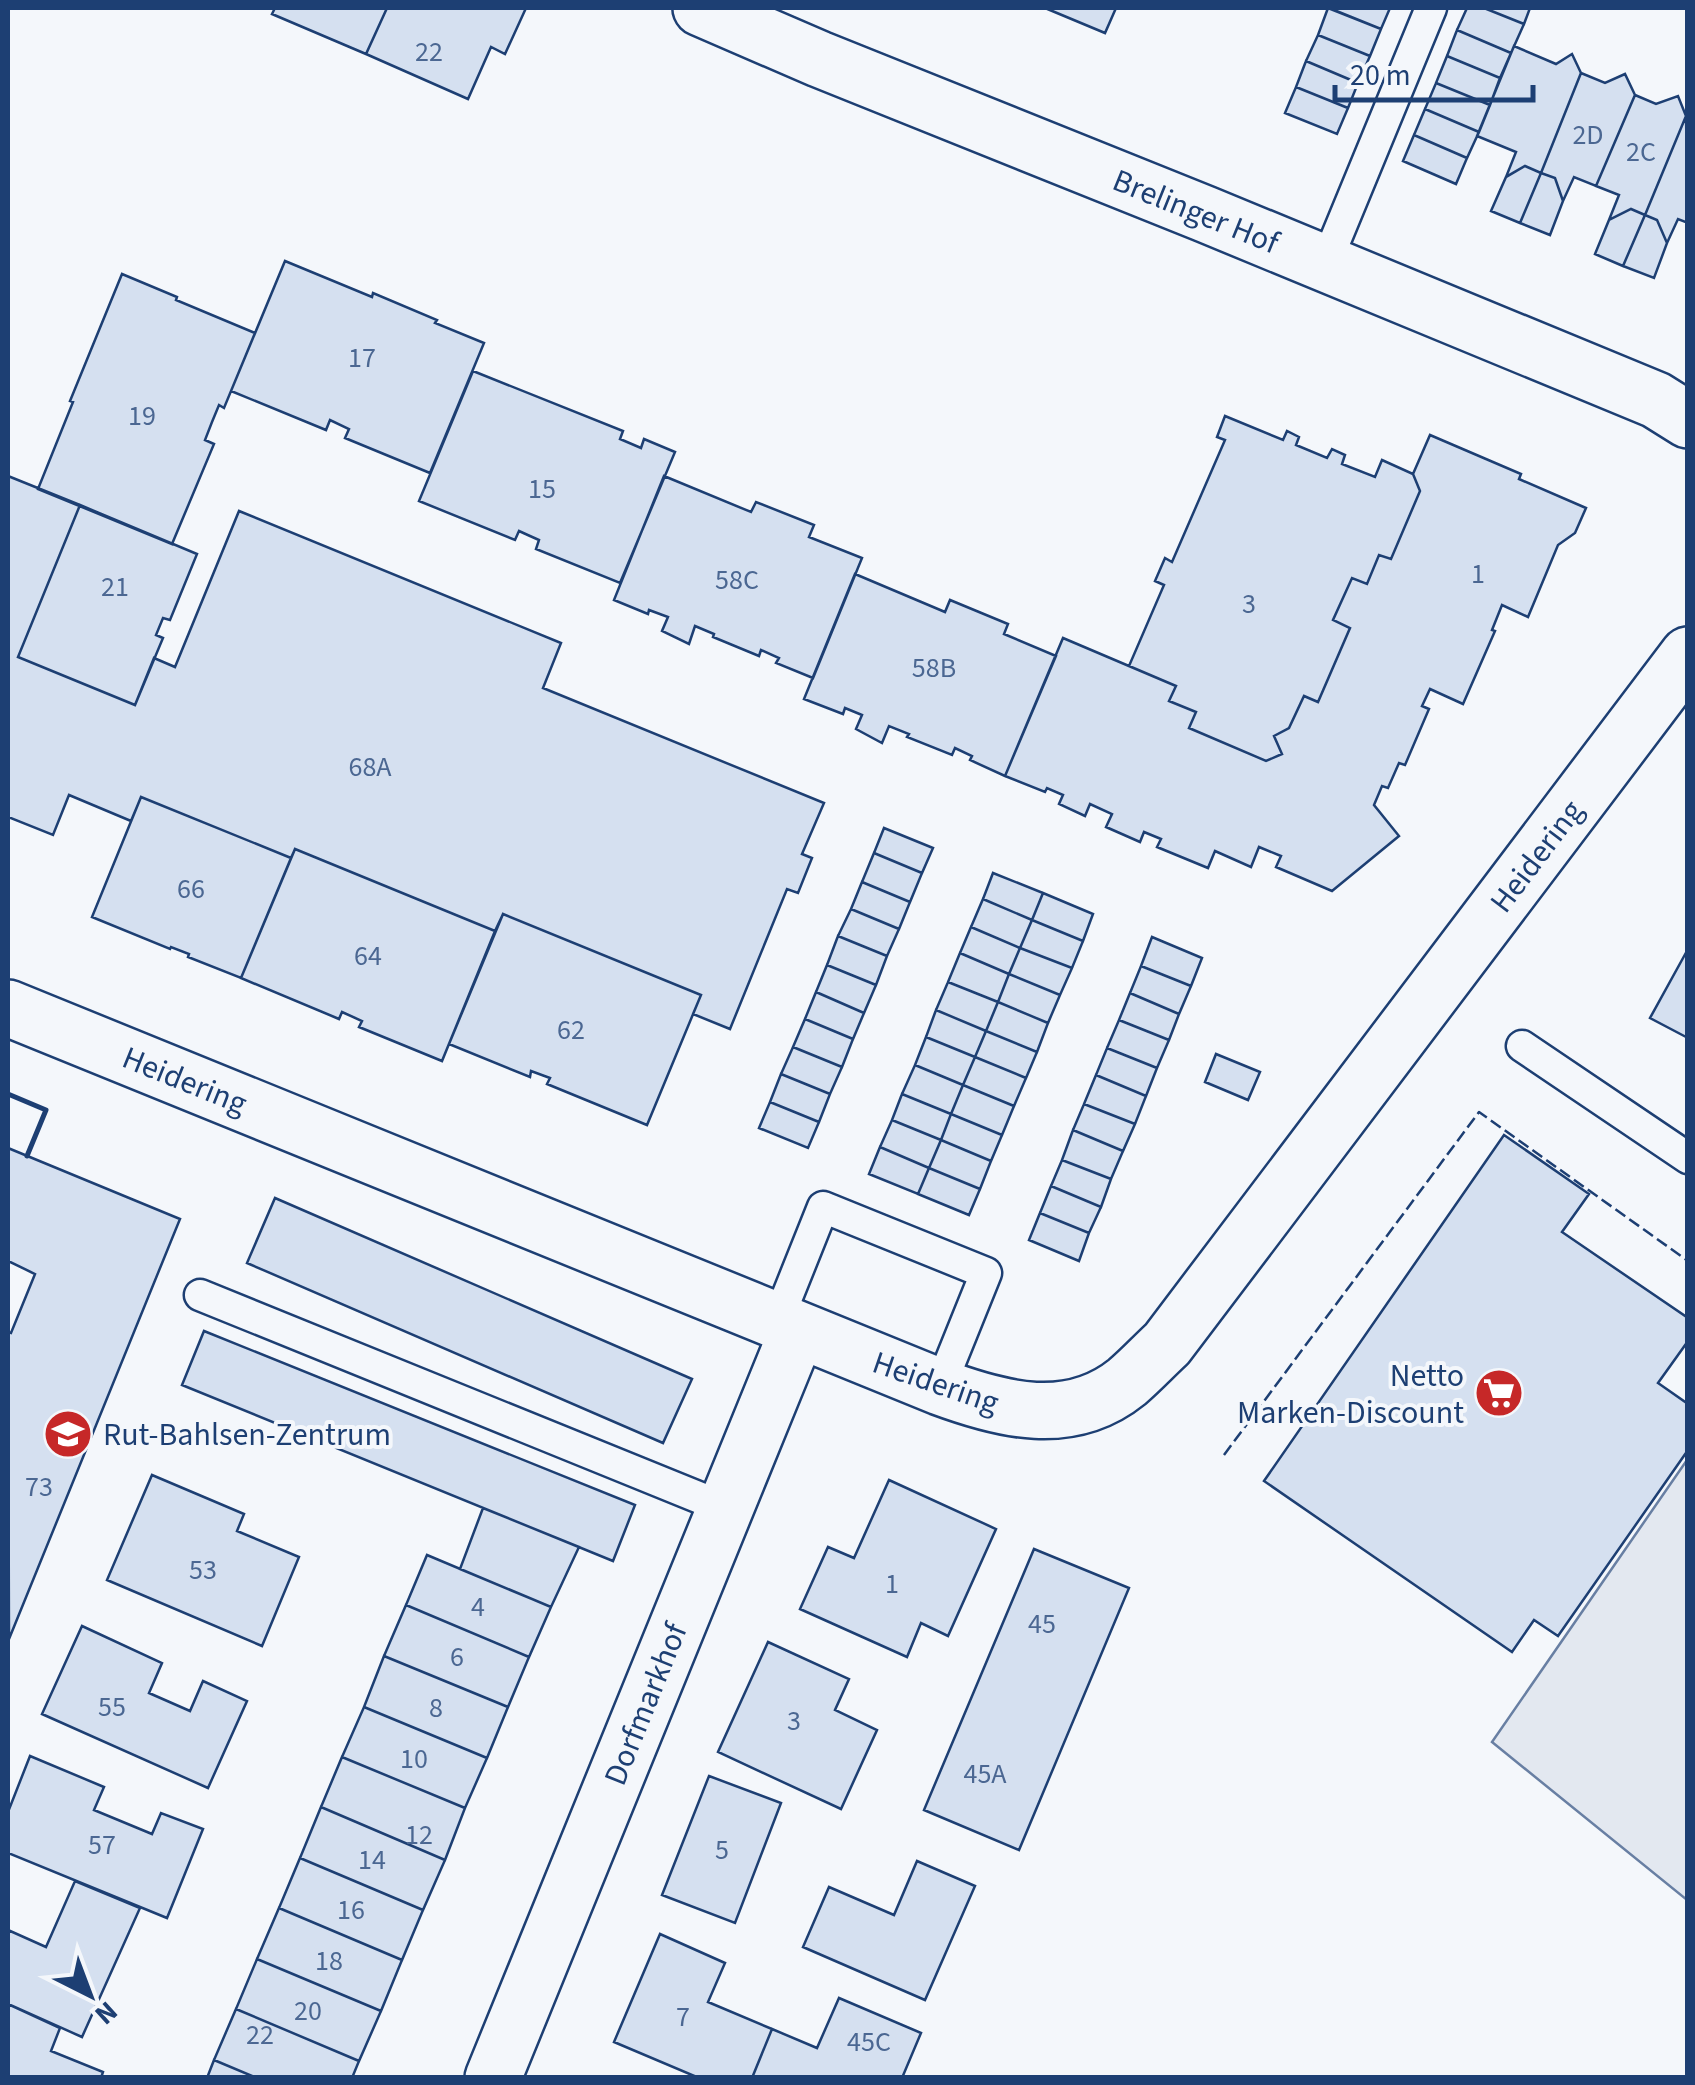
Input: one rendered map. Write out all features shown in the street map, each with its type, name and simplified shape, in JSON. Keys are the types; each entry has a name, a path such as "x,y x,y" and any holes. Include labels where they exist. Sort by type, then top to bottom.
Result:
{"street":[{"name":"Brelinger Hof","path":"701,8 1656,400 1688,420"},
{"name":"Heidering","path":"8,1008 972,1399 1026,1412 1078,1408 1124,1384 1167,1344 1688,655"},
{"name":"Dorfmarkhof","path":"493,2078 725,1508 787,1326"}],"lane":[{"path":"1326,265 1432,8"},
{"path":"1522,1046 1688,1158"},
{"path":"787,1326 823,1207 986,1273 940,1387"},
{"path":"200,1294 725,1508"}],"shaded area":[{"path":"1687,1460 1687,1900 1492,1742"}],"building":[{"path":"275,8 387,8 366,54 272,14"},
{"path":"387,8 526,8 505,54 491,47 468,99 366,54"},
{"path":"1045,8 1116,8 1105,33"},
{"path":"1328,8 1381,29 1370,56 1318,35"},
{"path":"1329,8 1390,8 1381,29"},
{"path":"1467,8 1484,8 1524,24 1511,53 1457,30"},
{"path":"1484,8 1530,8 1524,24"},
{"path":"1457,30 1511,53 1500,78 1447,56"},
{"path":"1318,35 1370,56 1358,83 1306,61"},
{"path":"1514,46 1556,64 1572,54 1581,73 1541,173 1525,166 1506,177 1516,152 1477,136"},
{"path":"1447,56 1500,78 1490,105 1436,83"},
{"path":"1306,61 1358,83 1348,108 1296,87"},
{"path":"1581,73 1605,83 1625,74 1635,95 1596,186 1574,177 1563,201 1555,178 1541,173"},
{"path":"1436,83 1490,105 1479,132 1425,109"},
{"path":"1296,87 1348,108 1337,134 1285,113"},
{"path":"1635,95 1656,104 1678,96 1686,116 1645,215 1631,209 1609,220 1619,195 1596,186"},
{"path":"1425,109 1479,132 1467,158 1414,135"},
{"path":"1686,116 1688,223 1678,219 1667,243 1657,220 1645,215"},
{"path":"1414,135 1467,158 1456,184 1403,161"},
{"path":"1525,166 1541,173 1520,223 1491,211 1506,177"},
{"path":"1541,173 1555,178 1563,201 1550,235 1520,223"},
{"path":"1631,209 1645,215 1623,266 1595,254 1609,220"},
{"path":"1645,215 1657,220 1667,243 1654,278 1623,266"},
{"path":"285,261 372,297 373,293 484,343 430,473 345,438 349,429 330,420 326,430 231,391"},
{"path":"122,274 255,333 224,408 219,405 212,422 205,440 214,444 172,544 38,489"},
{"path":"473,371 623,431 620,439 641,448 644,439 675,452 620,583 536,549 539,540 519,531 515,540 419,501"},
{"path":"1225,416 1283,440 1287,431 1299,437 1296,445 1327,458 1332,449 1345,455 1342,464 1375,477 1382,460 1413,474 1420,491 1391,559 1379,555 1367,584 1352,578 1333,620 1350,628 1318,702 1304,696 1289,728 1274,736 1282,754 1266,761 1189,728 1196,712 1169,701 1176,686 1129,666 1164,585 1155,581 1165,558 1172,562 1225,440 1217,437"},
{"path":"1430,435 1521,474 1519,479 1586,508 1575,533 1558,545 1528,617 1502,605 1492,630 1495,631 1463,704 1430,689 1422,706 1429,709 1405,765 1399,763 1388,788 1382,786 1374,805 1399,836 1332,891 1276,867 1281,856 1259,847 1251,867 1215,851 1208,868 1157,847 1161,839 1144,832 1140,842 1106,827 1112,814 1090,804 1085,816 1059,804 1063,795 1005,776 1063,638 1176,686 1169,701 1196,712 1189,728 1266,761 1282,754 1274,736 1289,728 1304,696 1318,702 1350,628 1333,620 1352,578 1367,584 1379,555 1391,559 1420,491 1413,474"},
{"path":"8,476 80,505 18,657 135,705 154,658 175,667 239,511 561,643 543,688 824,803 802,854 812,858 798,893 787,889 730,1029 693,1014 701,995 503,914 495,931 295,849 291,858 141,797 131,821 69,795 53,835 8,817"},
{"path":"664,476 751,512 756,502 814,525 809,537 862,558 813,678 776,663 779,658 761,650 759,656 695,626 689,644 662,631 668,617 649,610 648,614 614,600"},
{"path":"80,505 197,554 170,620 163,618 156,635 163,638 135,705 18,657"},
{"path":"855,574 945,612 950,600 1008,624 1004,634 1056,656 1005,776 970,760 972,756 955,748 952,755 889,726 882,743 856,729 862,715 845,708 843,714 804,699"},
{"path":"141,797 291,858 241,978 92,917"},
{"path":"884,828 933,848 922,873 874,853"},
{"path":"295,849 495,931 442,1061 359,1027 362,1021 342,1012 339,1019 241,978"},
{"path":"874,853 922,873 910,902 862,882"},
{"path":"993,873 1043,893 1032,920 983,899"},
{"path":"862,882 910,902 899,929 851,909"},
{"path":"1043,893 1093,914 1083,941 1032,920"},
{"path":"983,899 1032,920 1020,948 971,927"},
{"path":"851,909 899,929 887,956 838,936"},
{"path":"503,914 701,995 647,1125 547,1084 550,1078 531,1071 530,1077 449,1044"},
{"path":"1032,920 1083,941 1072,968 1020,948"},
{"path":"971,927 1020,948 1009,974 960,953"},
{"path":"838,936 887,956 876,985 827,965"},
{"path":"1152,937 1202,958 1191,986 1141,966"},
{"path":"1020,948 1072,968 1060,995 1009,974"},
{"path":"1688,949 1688,1038 1650,1018"},
{"path":"960,953 1009,974 998,1002 948,982"},
{"path":"827,965 876,985 864,1013 816,992"},
{"path":"1141,966 1191,986 1179,1014 1130,993"},
{"path":"1009,974 1060,995 1048,1023 998,1002"},
{"path":"948,982 998,1002 986,1031 936,1010"},
{"path":"816,992 864,1013 853,1039 805,1019"},
{"path":"1130,993 1179,1014 1169,1040 1119,1020"},
{"path":"998,1002 1048,1023 1037,1052 986,1031"},
{"path":"936,1010 986,1031 975,1057 926,1037"},
{"path":"805,1019 853,1039 842,1067 793,1047"},
{"path":"1119,1020 1169,1040 1157,1068 1107,1048"},
{"path":"986,1031 1037,1052 1026,1078 975,1057"},
{"path":"926,1037 975,1057 963,1085 915,1065"},
{"path":"793,1047 842,1067 830,1094 781,1074"},
{"path":"1107,1048 1157,1068 1146,1096 1096,1075"},
{"path":"1216,1054 1260,1072 1248,1100 1205,1082"},
{"path":"975,1057 1026,1078 1014,1106 963,1085"},
{"path":"915,1065 963,1085 951,1114 902,1094"},
{"path":"781,1074 830,1094 819,1122 770,1102"},
{"path":"1096,1075 1146,1096 1135,1124 1084,1104"},
{"path":"963,1085 1014,1106 1002,1135 951,1114"},
{"path":"902,1094 951,1114 941,1140 892,1120"},
{"path":"770,1102 819,1122 808,1148 759,1128"},
{"path":"1084,1104 1135,1124 1123,1151 1073,1130"},
{"path":"951,1114 1002,1135 991,1161 941,1140"},
{"path":"892,1120 941,1140 929,1168 880,1147"},
{"path":"1073,1130 1123,1151 1111,1179 1062,1160"},
{"name":"Netto Marken-Discount","path":"1504,1135 1589,1194 1562,1232 1688,1318 1688,1341 1658,1383 1688,1404 1688,1450 1558,1636 1534,1620 1512,1652 1264,1481"},
{"path":"941,1140 991,1161 980,1189 929,1168"},
{"path":"880,1147 929,1168 918,1194 869,1174"},
{"path":"8,1148 180,1219 9,1639 8,1332 11,1333 35,1274 8,1261"},
{"path":"1062,1160 1111,1179 1101,1207 1051,1186"},
{"path":"929,1168 980,1189 969,1215 918,1194"},
{"path":"1051,1186 1101,1207 1089,1233 1040,1213"},
{"path":"275,1198 692,1379 663,1443 247,1263"},
{"path":"1040,1213 1089,1233 1079,1261 1029,1240"},
{"path":"204,1331 635,1505 613,1561 182,1385"},
{"path":"152,1475 244,1514 237,1531 299,1557 262,1646 107,1580"},
{"path":"889,1480 996,1529 948,1636 921,1623 907,1657 800,1609 828,1547 854,1558"},
{"path":"483,1508 579,1547 551,1607 460,1569"},
{"path":"1034,1549 1129,1588 1019,1850 924,1810"},
{"path":"427,1555 551,1607 529,1657 406,1605"},
{"path":"406,1605 529,1657 508,1707 384,1656"},
{"path":"82,1626 162,1663 149,1693 190,1711 203,1681 247,1701 208,1788 42,1714"},
{"path":"768,1642 849,1679 835,1710 877,1730 841,1809 718,1752"},
{"path":"384,1656 508,1707 487,1758 364,1707"},
{"path":"364,1707 487,1758 465,1808 342,1757"},
{"path":"30,1756 104,1787 94,1810 152,1834 161,1813 203,1829 167,1918 8,1853 8,1812"},
{"path":"342,1757 465,1808 445,1860 321,1807"},
{"path":"709,1776 781,1803 735,1923 662,1895"},
{"path":"321,1807 445,1860 423,1910 300,1858"},
{"path":"300,1858 423,1910 402,1960 279,1908"},
{"path":"917,1861 975,1886 925,2000 803,1947 829,1887 894,1915"},
{"path":"75,1881 140,1908 82,2037 8,2004 8,1930 46,1947"},
{"path":"279,1908 402,1960 381,2011 257,1959"},
{"path":"660,1934 725,1963 708,2002 772,2029 752,2078 699,2078 614,2042"},
{"path":"257,1959 381,2011 359,2061 236,2009"},
{"path":"839,1998 921,2033 902,2078 752,2078 772,2029 817,2048"},
{"path":"8,2004 60,2028 51,2051 103,2072 101,2078 8,2078"},
{"path":"236,2009 359,2061 352,2078 257,2078 214,2060"},
{"path":"214,2060 257,2078 207,2078"}],"fence":[{"path":"1224,1455 1479,1112 1688,1261"}],"wall":[{"path":"8,1094 46,1110 27,1156"}],"place":[{"name":"Netto Marken-Discount","path":"1499,1393"},
{"name":"Rut-Bahlsen-Zentrum","path":"68,1434"}]}
